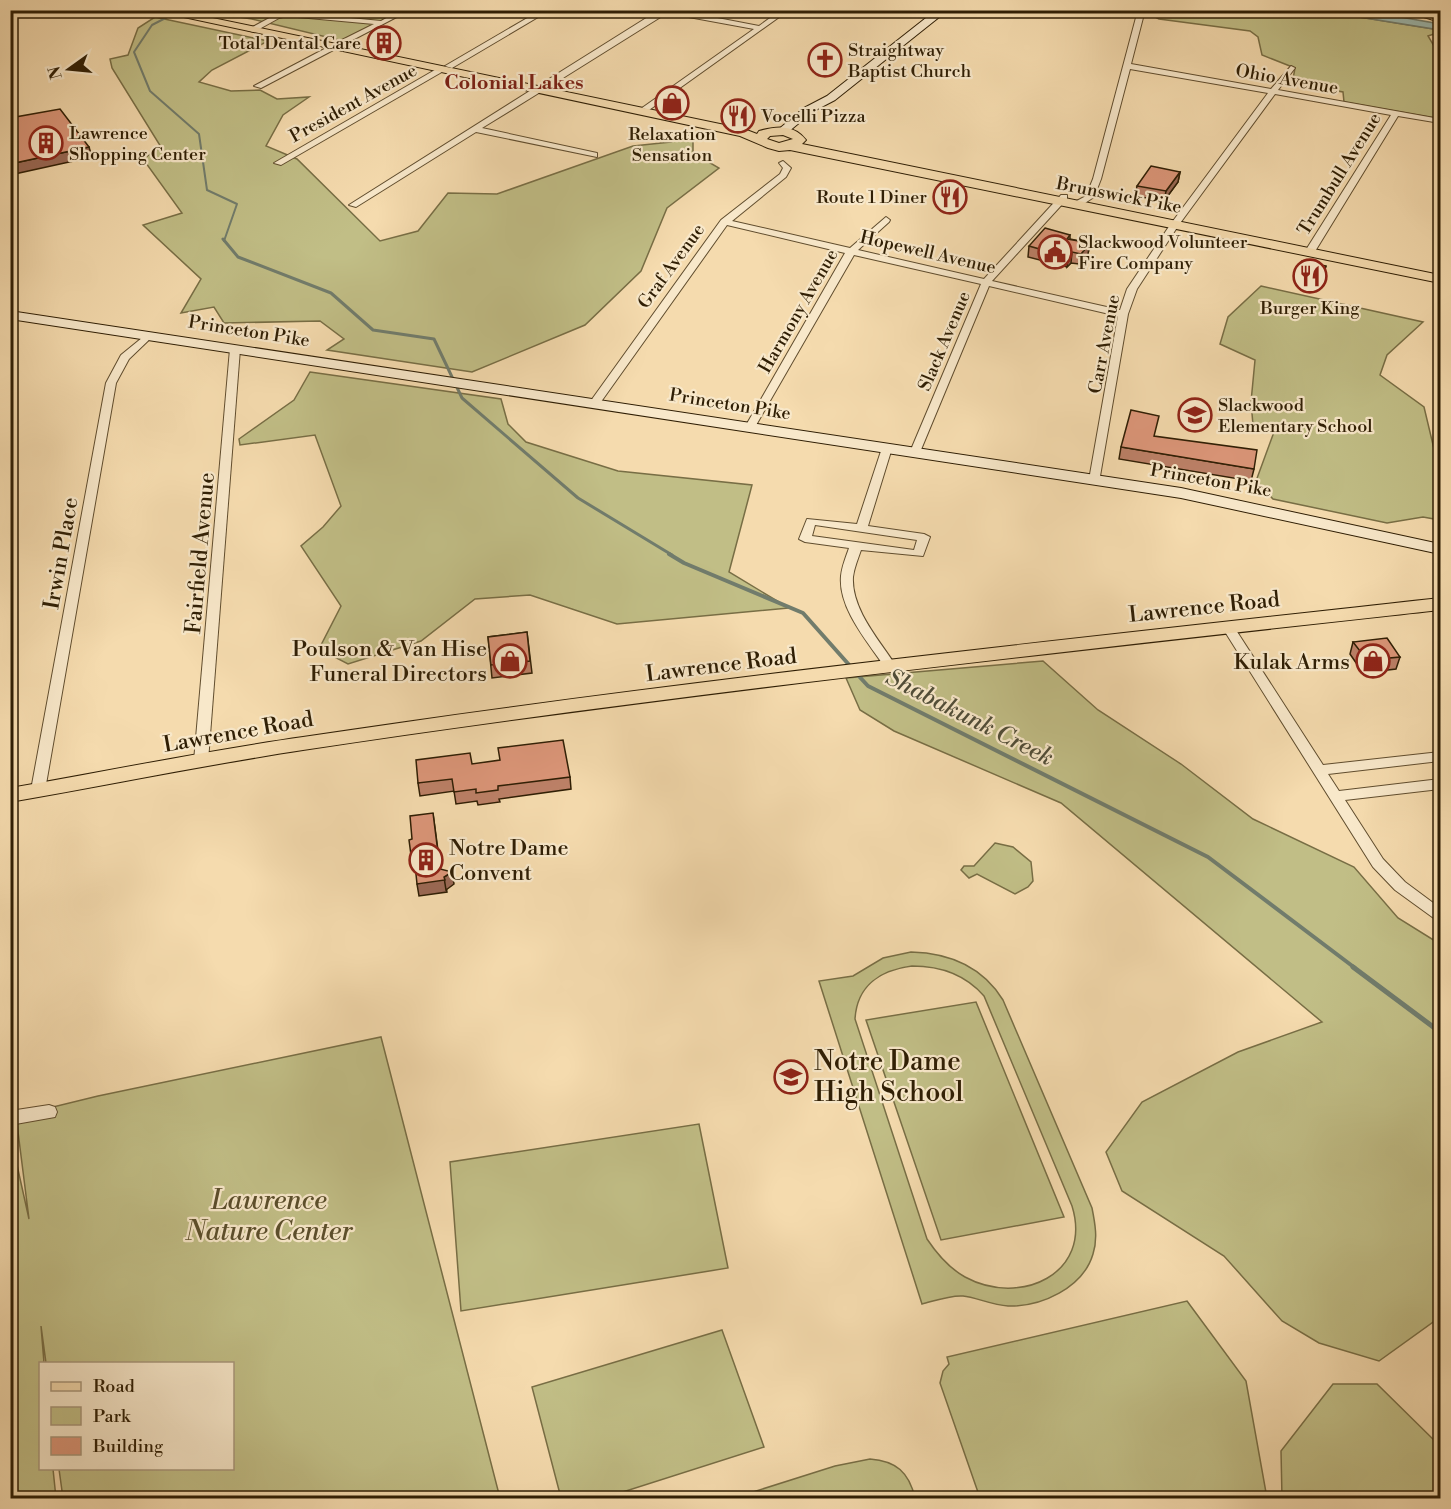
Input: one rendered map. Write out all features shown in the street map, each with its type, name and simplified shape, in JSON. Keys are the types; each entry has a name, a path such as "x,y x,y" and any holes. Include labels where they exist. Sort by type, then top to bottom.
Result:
{"highway":[{"path":"1407,10 1440,16"},
{"path":"1421,10 1440,16"}],"main road":[{"path":"760,140 763,134 788,136 808,110 831,99 944,10"},
{"name":"Brunswick Pike","path":"159,11 181,13 542,88 788,136 936,172 1440,279"},
{"path":"181,13 214,34 238,35 253,28"},
{"name":"Brunswick Pike","path":"542,88 744,134 771,146 788,136"},
{"name":"Brunswick Pike","path":"1312,250 1440,273"},
{"name":"Princeton Pike","path":"11,315 1095,480 1238,504 1440,549"},
{"name":"Lawrence Road","path":"10,795 201,761 422,726 890,666 1440,604"}],"street":[{"path":"258,86 407,10"},
{"name":"President Avenue","path":"278,162 547,10"},
{"path":"646,108 786,10"},
{"path":"1081,203 1092,195 1142,10"},
{"path":"353,205 665,11 760,28"},
{"path":"253,28 287,14 383,23"},
{"name":"Ohio Avenue","path":"1128,66 1440,121"},
{"name":"Carr Avenue","path":"1095,480 1123,314 1132,289 1176,222 1291,68"},
{"name":"Trumbull Avenue","path":"1312,250 1396,113"},
{"path":"475,129 594,155"},
{"name":"Graf Avenue","path":"594,404 724,222 783,175 787,168 783,163"},
{"name":"Slack Avenue","path":"915,452 986,282 1062,199"},
{"name":"Harmony Avenue","path":"750,427 851,251 886,220"},
{"name":"Hopewell Avenue","path":"724,222 1123,314"},
{"name":"Irwin Place","path":"38,790 111,383 125,357 148,336"},
{"name":"Fairfield Avenue","path":"201,761 235,349"},
{"path":"862,528 887,448"},
{"path":"811,521 862,528 924,537 919,554 805,538 811,521"},
{"path":"856,546 847,576 848,591 852,603 890,666"},
{"path":"1228,627 1384,870 1406,891 1440,915"},
{"path":"1319,770 1440,756"},
{"path":"1336,796 1440,784"},
{"path":"10,1118 49,1112"}],"green space":[{"path":"200,11 403,11 343,41 252,19"},
{"path":"1151,11 1322,11 1440,30 1428,36 1440,56 1440,119 1344,102 1343,92 1297,84 1293,79 1295,68 1262,55 1258,37 1250,31 1159,19 1151,15"},
{"path":"155,17 268,41 212,70 199,82 231,91 260,90 277,99 309,97 283,115 266,146 297,159 380,241 418,231 448,193 497,194 633,146 671,142 693,133 693,153 719,168 667,208 641,271 585,325 472,372 327,350 344,339 320,321 224,323 214,307 181,313 201,279 143,225 182,213 143,159 161,147 112,68 110,59 128,55 138,28"},
{"path":"1261,286 1423,322 1387,355 1380,375 1424,407 1440,474 1440,520 1423,517 1387,523 1273,499 1256,481 1274,432 1253,425 1251,402 1255,360 1220,344 1228,317"},
{"path":"310,372 501,399 508,424 526,442 618,471 752,485 729,572 789,608 617,624 530,595 475,599 421,641 348,664 319,649 341,606 301,546 323,527 341,506 315,435 240,445 239,439 294,400"},
{"path":"1043,661 1098,710 1181,764 1253,819 1354,867 1398,918 1440,944 1440,1317 1379,1361 1319,1343 1282,1321 1224,1256 1122,1191 1106,1152 1142,1102 1238,1052 1322,1022 1061,803 894,731 860,710 846,678"},
{"path":"995,843 1013,847 1031,862 1033,881 1028,887 1015,894 977,874 969,878 961,870 964,866 974,866"},
{"path":"911,952 952,959 975,970 985,978 1003,1000 1092,1208 1096,1237 1093,1254 1080,1277 1059,1293 1047,1299 1021,1305 1008,1306 963,1296 947,1297 922,1304 819,981 853,976 883,958","holes":["912,966 952,973 969,982 984,996 1072,1206 1076,1230 1072,1250 1062,1266 1047,1278 1029,1286 1008,1288 986,1285 965,1277 944,1260 927,1239 855,1019 860,997 873,981 890,971"]},
{"path":"976,1002 1064,1217 941,1240 866,1020"},
{"name":"Lawrence Nature Center","path":"381,1037 500,1498 452,1498 458,1496 447,1498 63,1498 59,1470 234,1470 234,1362 46,1362 41,1326 44,1362 39,1362 39,1470 53,1470 56,1498 11,1498 11,1146 29,1219 16,1116 98,1096"},
{"path":"699,1124 728,1268 461,1311 450,1162"},
{"path":"1187,1301 1246,1381 1267,1498 980,1498 940,1383 943,1371 949,1364 947,1357"},
{"path":"722,1330 764,1447 604,1498 561,1498 532,1387"},
{"path":"1333,1384 1377,1384 1440,1446 1440,1498 1282,1498 1281,1451"},
{"path":"870,1459 887,1462 900,1470 909,1481 915,1498 734,1498 835,1466"}],"water":[{"path":"1322,11 1366,11 1440,24 1440,30"}],"building":[{"name":"Lawrence Shopping Center","path":"60,109 89,147 10,164 10,118"},
{"path":"1151,166 1180,172 1166,191 1137,186"},
{"path":"1045,228 1070,235 1067,239 1090,243 1081,254 1072,252 1068,257 1029,246"},
{"path":"1302,261 1326,266 1321,276 1297,271"},
{"path":"1131,410 1159,416 1154,436 1257,450 1254,469 1121,447"},
{"path":"527,632 530,661 491,665 488,637"},
{"path":"1387,638 1400,657 1367,660 1353,642"},
{"path":"563,740 570,777 498,786 498,790 476,793 476,789 454,792 452,779 418,783 416,760 470,753 472,764 500,760 498,748"},
{"name":"Notre Dame Convent","path":"433,813 440,869 452,872 444,877 445,880 417,884 414,855 411,855 409,840 412,839 410,816"}],"waterway":[{"name":"Shabakunk Creek","path":"181,10 152,25 134,52 150,91 199,134 207,190 237,204 224,240"},
{"name":"Shabakunk Creek","path":"224,240 238,257 331,293 373,330 434,339 462,398 578,498 672,555"},
{"name":"Shabakunk Creek","path":"669,554 684,563 803,613 851,667"},
{"name":"Shabakunk Creek","path":"856,673 868,686 1208,857 1355,968"},
{"name":"Shabakunk Creek","path":"1353,967 1440,1032"}],"place":[{"name":"Total Dental Care","path":"384,43"},
{"name":"Straightway Baptist Church","path":"825,60"},
{"name":"Relaxation Sensation","path":"672,103"},
{"name":"Vocelli Pizza","path":"738,116"},
{"name":"Lawrence Shopping Center","path":"46,143"},
{"name":"Route 1 Diner","path":"950,197"},
{"name":"Slackwood Volunteer Fire Company","path":"1055,252"},
{"name":"Burger King","path":"1310,276"},
{"name":"Slackwood Elementary School","path":"1195,415"},
{"name":"Poulson & Van Hise Funeral Directors","path":"510,661"},
{"name":"Kulak Arms","path":"1373,661"},
{"name":"Notre Dame Convent","path":"426,860"},
{"name":"Notre Dame High School","path":"791,1077"}],"district":[{"name":"Colonial Lakes","path":"514,82"}]}
